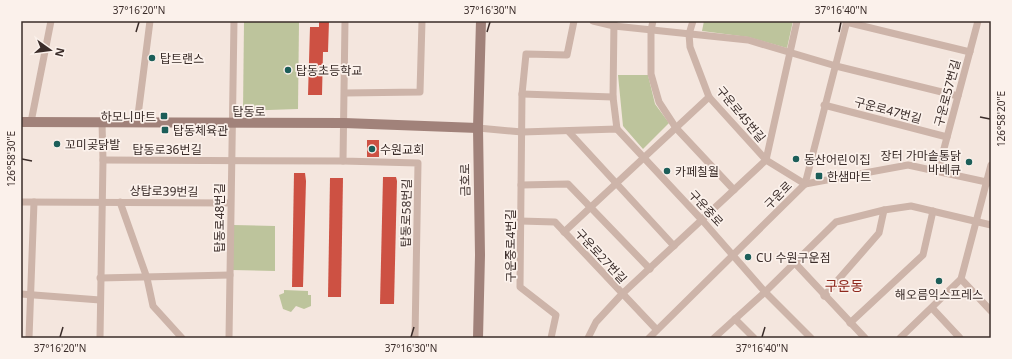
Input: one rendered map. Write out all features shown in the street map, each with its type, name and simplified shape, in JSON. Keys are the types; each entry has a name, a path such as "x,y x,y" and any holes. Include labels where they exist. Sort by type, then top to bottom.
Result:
{"street":[{"path":"26,122 51,21"},
{"path":"136,123 150,21"},
{"name":"탑동로48번길","path":"229,338 231,124 234,21"},
{"path":"344,161 345,21"},
{"path":"345,93 420,92 422,21"},
{"name":"금호로","path":"478,338 480,255 478,128 481,21"},
{"name":"구운중로4번길","path":"551,338 556,315 520,287 522,94 526,54 567,55 574,21"},
{"path":"593,21 651,30 748,40 836,66 958,96"},
{"path":"653,21 651,30 651,74 659,102 676,128 734,190"},
{"name":"구운로45번길","path":"692,21 689,34 690,47 710,97 766,160 804,184"},
{"name":"구운로45번길","path":"766,160 797,21"},
{"name":"구운로57번길","path":"938,171 978,21"},
{"path":"804,184 824,105 836,66 846,22 970,52"},
{"path":"478,128 522,132 569,132 618,129 613,96 614,24"},
{"path":"522,94 613,96"},
{"path":"564,232 710,97"},
{"name":"구운로47번길","path":"824,105 947,137"},
{"name":"탑동로","path":"26,122 231,124 344,123 478,128"},
{"path":"100,338 103,160 102,122"},
{"name":"구운중로","path":"618,129 702,220 765,292 811,338"},
{"path":"569,132 674,246"},
{"name":"탑동로36번길","path":"103,160 231,160"},
{"name":"탑동로58번길","path":"231,160 418,163 414,338"},
{"path":"588,338 596,322 622,294 766,160"},
{"name":"구운로","path":"649,338 656,329 804,184 908,165 989,183"},
{"path":"900,338 909,335 932,308 961,279 989,183 991,165"},
{"path":"521,185 568,184 650,269"},
{"name":"상탑로39번길","path":"21,202 230,203"},
{"path":"29,338 34,202"},
{"name":"상탑로39번길","path":"120,202 147,278 153,306 182,338"},
{"path":"714,338 765,292 836,222 884,210 910,206 977,223 991,225"},
{"path":"824,296 879,233 884,210"},
{"path":"850,323 923,255 933,212"},
{"name":"구운로27번길","path":"520,221 555,222 656,329"},
{"path":"794,262 824,296 865,338"},
{"path":"100,278 230,275"},
{"path":"961,279 991,311"},
{"path":"21,294 100,300"},
{"path":"932,308 960,338"},
{"path":"735,319 754,338"}],"green space":[{"path":"704,21 793,21 787,48 748,37 702,31"},
{"path":"244,22 299,22 298,109 243,111"},
{"path":"618,75 648,75 655,104 669,123 643,149 623,126"},
{"path":"233,225 275,226 275,271 232,270"},
{"path":"284,290 308,291 308,295 311,295 311,306 304,309 296,306 291,312 283,309 279,295 284,293"}],"building":[{"path":"319,21 329,21 328,52 323,52 322,95 308,95 310,27 319,27"},
{"path":"367,140 379,140 379,157 367,157"},
{"path":"294,173 305,173 306,181 303,287 292,287"},
{"path":"383,177 396,177 397,181 394,304 380,304"},
{"path":"330,178 343,178 341,297 328,297"}],"place":[{"name":"탑트랜스","path":"152,58"},
{"name":"탑동초등학교","path":"288,70"},
{"name":"하모니마트","path":"164,116"},
{"name":"탑동체육관","path":"165,130"},
{"name":"꼬미곶닭발","path":"57,144"},
{"name":"수원교회","path":"372,149"},
{"name":"동산어린이집","path":"796,159"},
{"name":"장터 가마솥통닭 바베큐","path":"969,162"},
{"name":"카페칠월","path":"667,171"},
{"name":"한샘마트","path":"819,176"},
{"name":"CU 수원구운점","path":"748,257"},
{"name":"해오름익스프레스","path":"939,281"}],"district":[{"name":"구운동","path":"844,285"}]}
